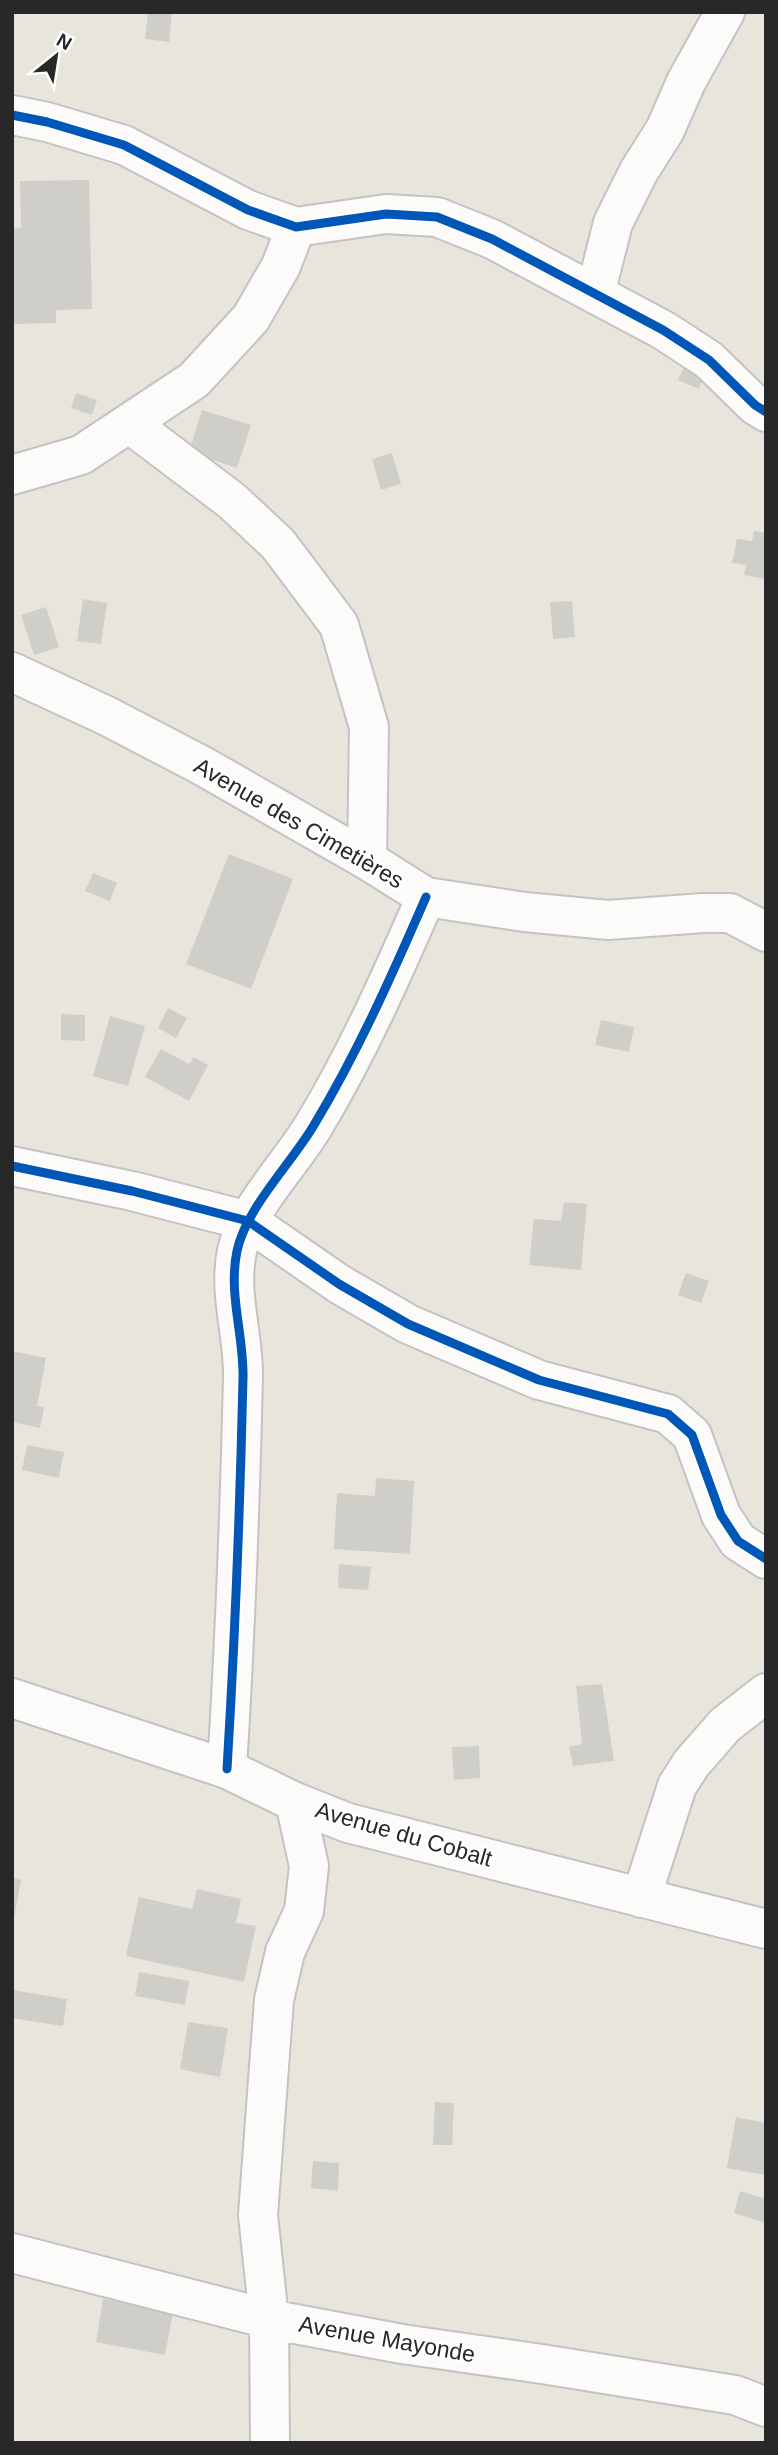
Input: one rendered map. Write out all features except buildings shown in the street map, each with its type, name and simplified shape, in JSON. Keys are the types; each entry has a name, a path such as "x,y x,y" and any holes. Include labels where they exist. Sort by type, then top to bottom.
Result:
{"street":[{"path":"595,293 613,223 639,172 665,130 686,82 725,12"},
{"path":"12,115 47,122 124,145 248,210 296,227 386,214 437,218 492,239 663,330 709,360 755,405 766,412"},
{"path":"12,475 81,455 194,380 251,318 281,266 296,227"},
{"path":"130,424 232,501 278,544 340,625 369,727 368,860"},
{"name":"Avenue des Cimetières","path":"12,672 107,716 201,765 368,860 426,897 525,912 608,920 703,913 730,914 766,932"},
{"path":"227,1769 238,1576 243,1372 233,1280 237,1249 248,1221 313,1127 367,1032 426,897"},
{"path":"12,1166 132,1191 248,1221 339,1284 408,1324 539,1380 668,1414 692,1435 721,1515 738,1541 766,1559"},
{"path":"641,1898 677,1786 691,1764 725,1725 766,1693"},
{"name":"Avenue du Cobalt","path":"12,1698 227,1769 295,1802 348,1823 766,1929"},
{"path":"270,2443 270,2319 258,2216 274,2000 285,1952 304,1910 309,1866 295,1802"},
{"name":"Avenue Mayonde","path":"12,2253 270,2319 402,2344 735,2395 766,2407"}],"cycle path":[{"path":"12,115 47,122 124,145 248,210 296,227 386,214 437,217 492,239 663,330 709,360 755,405 766,412"},
{"path":"227,1769 243,1378 234,1283 237,1251 242,1235 259,1203 314,1125 345,1070 426,897"},
{"path":"12,1166 132,1191 248,1221 339,1284 408,1324 539,1380 668,1414 692,1435 721,1515 738,1541 766,1559"}]}
